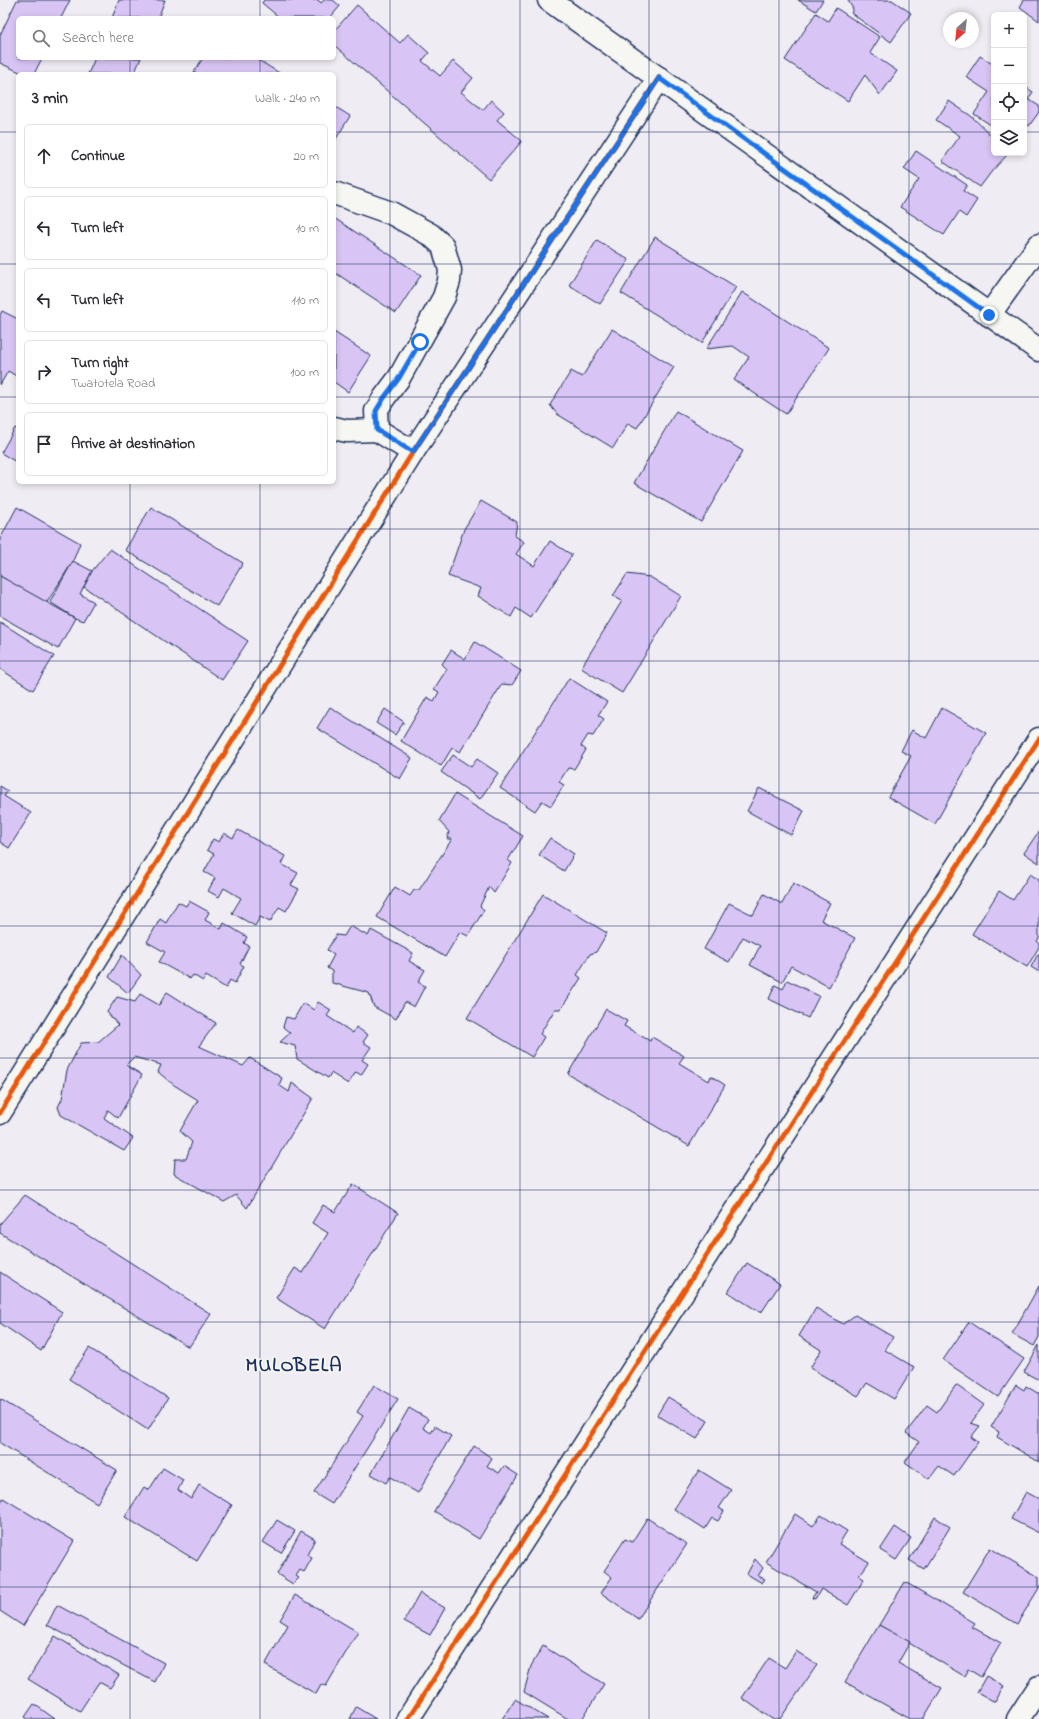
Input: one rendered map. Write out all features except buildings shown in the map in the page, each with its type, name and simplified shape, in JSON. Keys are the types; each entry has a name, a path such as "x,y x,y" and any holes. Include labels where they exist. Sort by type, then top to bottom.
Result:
{"street":[{"path":"549,0 1039,350"},
{"path":"0,1113 413,452 659,78"},
{"path":"336,194 392,213 431,235 443,246 450,270 449,281 444,298 399,378 376,411 377,430"},
{"path":"989,315 1039,246"},
{"path":"336,428 347,431 377,430 413,452"},
{"path":"408,1719 1039,739"},
{"path":"1018,1719 1039,1687"}],"cycle path":[{"path":"0,1113 413,452 659,78"},
{"path":"408,1719 1039,739"}],"district":[{"name":"MULOBELA","path":"294,1364"}],"route":[{"path":"420,342 399,378 376,411 377,430 413,452 659,78 989,315"}]}
